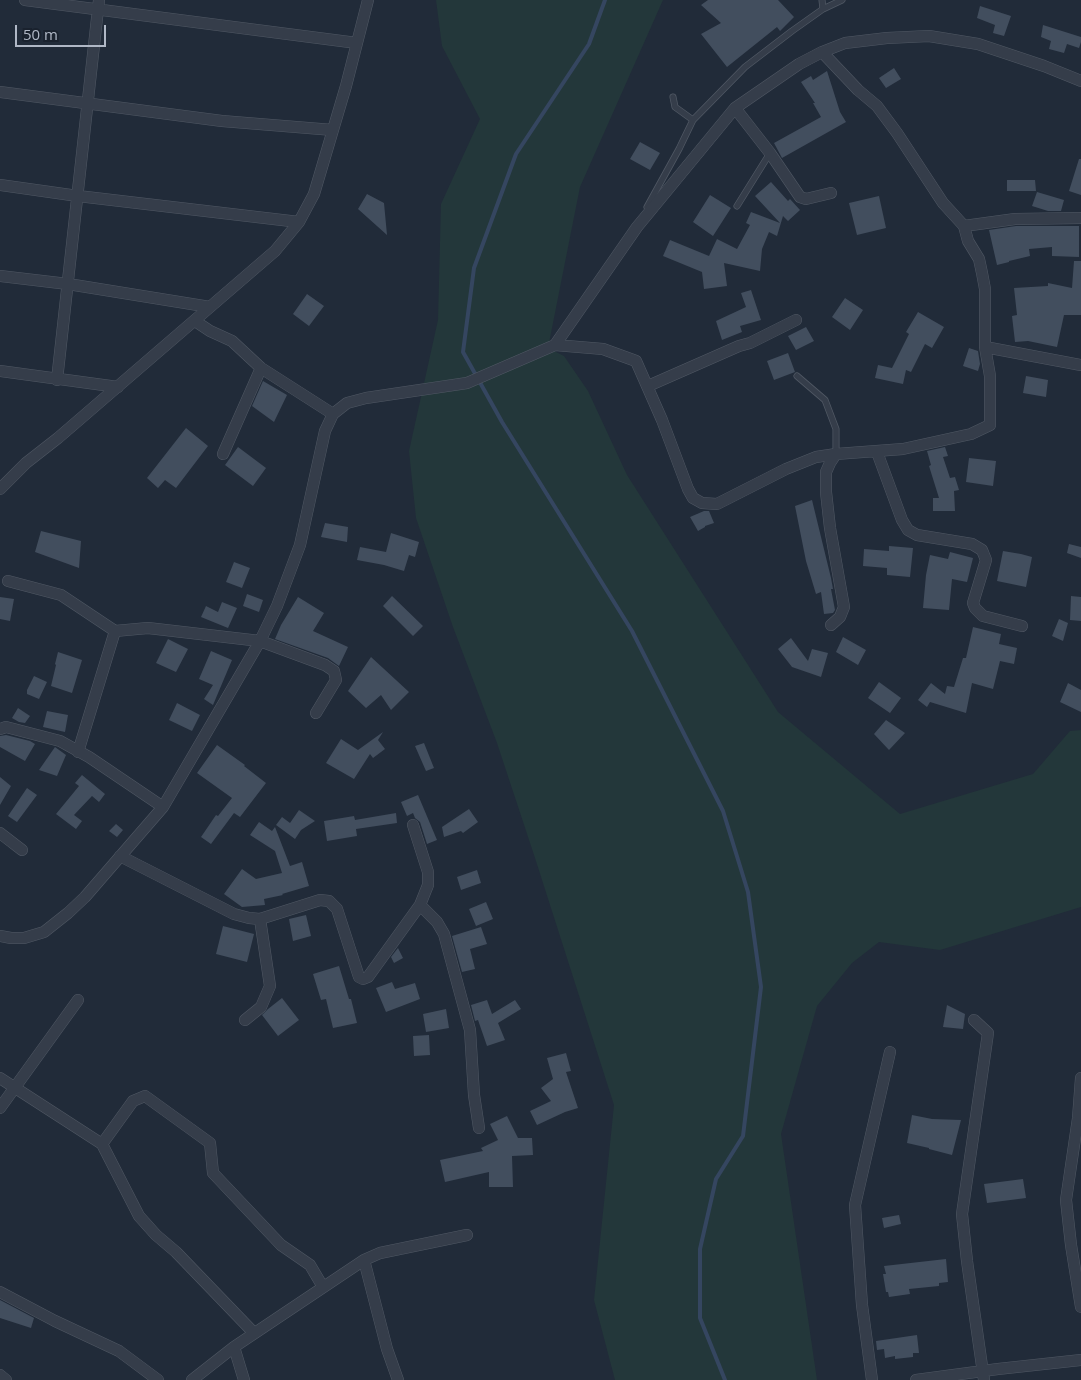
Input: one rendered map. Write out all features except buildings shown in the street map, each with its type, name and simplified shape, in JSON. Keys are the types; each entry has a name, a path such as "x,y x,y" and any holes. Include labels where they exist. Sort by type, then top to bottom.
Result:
{"street":[{"path":"25,0 99,5 357,43"},
{"path":"0,489 26,463 58,438 276,251 299,222 314,194 368,0"},
{"path":"57,380 99,5"},
{"path":"555,345 637,227 735,108 799,64 822,52 845,43 929,36 978,44 1044,66 1081,81"},
{"path":"0,936 24,938 44,932 85,897 163,807 260,641 276,606 300,545 325,431 333,414 347,403 366,398 467,382 555,345 602,349 636,361 693,498 702,503 717,504 786,469 816,457 903,449 971,434 990,425 990,376 985,346 984,289 979,259 968,241 964,226 943,203 897,132 877,106 858,90 822,52"},
{"path":"0,92 222,121 333,130"},
{"path":"735,108 770,153 800,197 812,198 831,192"},
{"path":"0,185 299,222"},
{"path":"964,226 1015,219 1081,218"},
{"path":"0,276 68,284 210,307"},
{"path":"648,386 739,346 750,343 796,320"},
{"path":"195,321 232,342 261,368 333,414"},
{"path":"985,346 1080,362"},
{"path":"223,454 261,368"},
{"path":"0,371 118,387"},
{"path":"877,452 902,520 908,530 917,535 972,544 982,550 986,560 973,603 974,608 983,616 1022,626"},
{"path":"831,625 840,617 844,607 830,528 826,492 826,472 836,454"},
{"path":"8,581 61,595 115,631 148,628 260,641 325,665 334,672 336,680 316,713"},
{"path":"78,752 115,631"},
{"path":"0,729 6,727 60,741 89,757 163,807"},
{"path":"120,856 234,914 249,918 260,919 320,900 329,901 337,909 359,977 363,979 368,977 420,905 428,886 428,872 413,825"},
{"path":"0,833 22,850"},
{"path":"420,905 437,922 444,934 470,1030 474,1095 479,1128"},
{"path":"245,1020 261,1007 270,986 260,919"},
{"path":"0,1108 78,1000"},
{"path":"974,1020 988,1033 962,1214 984,1376"},
{"path":"872,1380 862,1305 855,1205 890,1052"},
{"path":"0,1078 102,1144 139,1216 254,1333"},
{"path":"1081,1078 1078,1118 1066,1200 1081,1307"},
{"path":"102,1144 134,1101 145,1096 210,1143 213,1174 281,1245 310,1265 323,1287"},
{"path":"192,1380 254,1333 364,1260 380,1253 467,1235"},
{"path":"364,1260 387,1349 398,1380"},
{"path":"0,1292 118,1351 158,1380"},
{"path":"234,1347 244,1380"},
{"path":"916,1380 984,1376 1081,1360"},
{"path":"0,1375 6,1380"}],"lane":[{"path":"822,0 823,9"},
{"path":"637,227 694,120 745,67 792,30 823,9 842,0"},
{"path":"673,97 675,107 694,120"},
{"path":"737,206 770,153"},
{"path":"797,376 825,400 836,429 836,454"}],"green space":[{"path":"436,0 663,0 580,187 548,348 564,356 588,391 627,475 778,712 900,814 1033,774 1070,731 1081,730 1081,907 940,950 879,942 852,963 817,1006 781,1134 817,1380 615,1380 594,1300 614,1105 497,743 453,627 416,518 409,451 438,320 441,204 480,119 442,46"}],"waterway":[{"path":"605,0 589,44 516,154 474,268 463,352 502,422 632,631 723,811 748,892 761,987 743,1136 716,1179 700,1249 700,1318 725,1380"}]}
